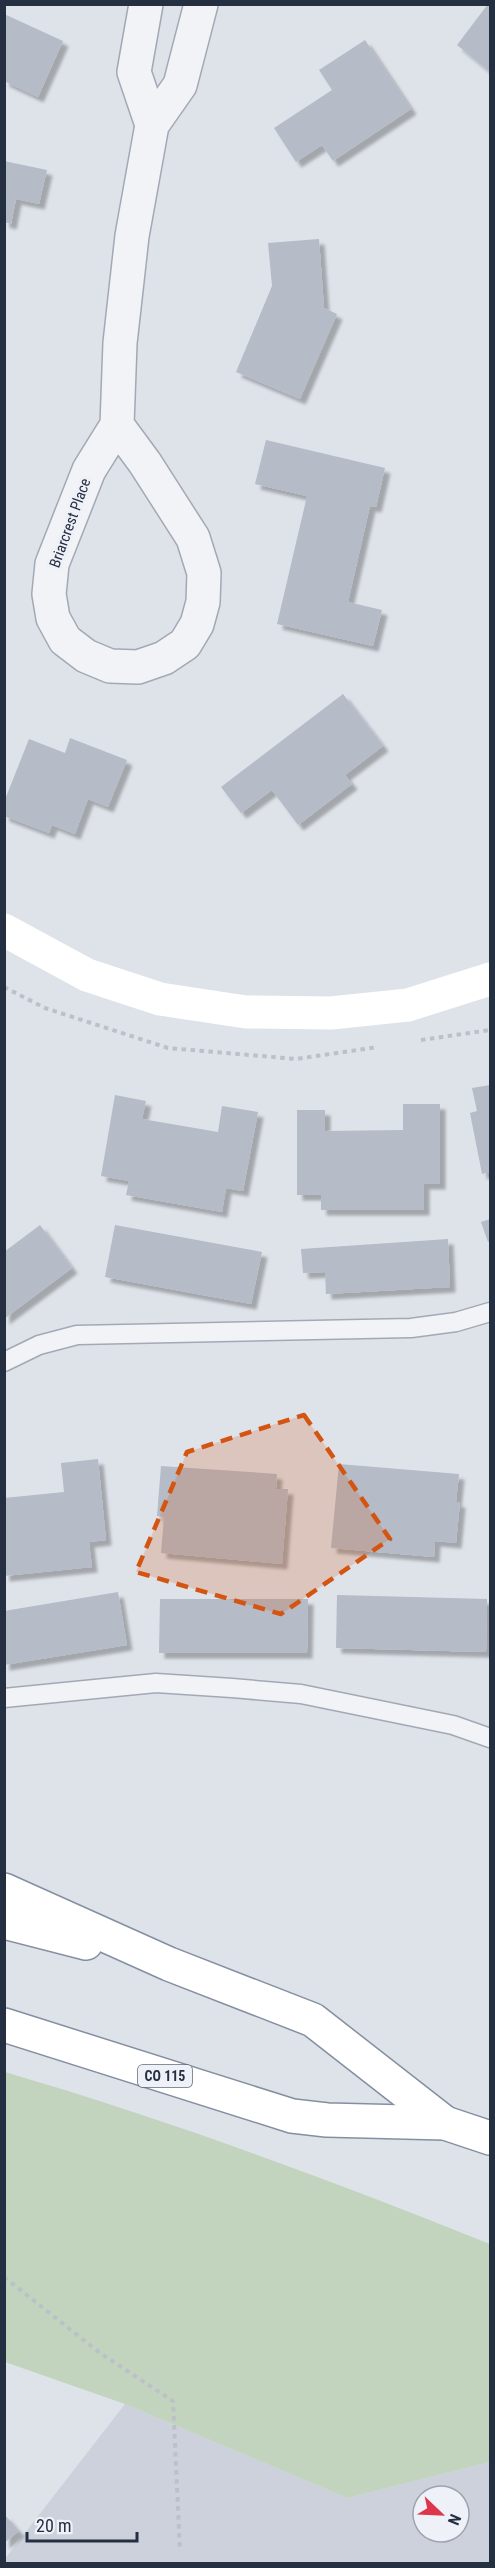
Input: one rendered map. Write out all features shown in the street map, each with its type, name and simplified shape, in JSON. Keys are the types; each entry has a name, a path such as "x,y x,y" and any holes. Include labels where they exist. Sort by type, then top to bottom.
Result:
{"main road":[{"path":"4,930 87,975 160,999 246,1012 331,1013 408,1005 490,979"},
{"path":"4,1890 169,1964"},
{"name":"CO 115","path":"4,1923 169,1964 314,2020 445,2123"},
{"name":"CO 115","path":"4,2025 292,2116 327,2120 445,2123 490,2138"}],"street":[{"name":"Briarcrest Place","path":"146,4 134,72 152,125"},
{"name":"Briarcrest Place","path":"117,424 193,538 204,573 203,602 196,624 185,644 164,657 138,667 110,666 86,656 65,640 52,618 49,594 52,564 89,470 117,424 120,343 132,236 152,125 180,85 201,4"}],"lane":[{"path":"4,1362 39,1345 77,1335 411,1328 456,1322 490,1311"},
{"path":"4,1698 156,1683 232,1688 301,1694 453,1725 490,1738"}],"path":[{"path":"4,2277 100,2353 173,2401 180,2551"}],"highlighted area":[{"path":"304,1415 390,1539 281,1614 136,1572 187,1452"}],"shaded area":[{"path":"125,2404 347,2498 490,2462 490,2563 5,2564 4,2560"}],"green space":[{"path":"5,2072 128,2110 249,2152 490,2244 490,2462 347,2498 125,2404 5,2362"}],"building":[{"path":"490,4 490,72 457,45"},
{"path":"4,14 63,41 38,97 4,81"},
{"path":"365,40 411,109 333,161 322,145 296,162 274,128 332,90 319,70"},
{"path":"4,161 47,170 39,204 16,199 11,224 4,222"},
{"path":"319,239 324,308 337,314 300,399 236,372 272,286 268,243"},
{"path":"266,440 385,468 376,507 370,506 348,602 382,610 373,646 277,624 307,496 255,484"},
{"path":"343,694 383,746 345,775 352,784 298,825 272,790 241,813 221,787"},
{"path":"70,738 127,760 108,807 88,799 75,834 52,825 49,833 4,816 4,802 29,739 65,753"},
{"path":"490,1085 490,1172 482,1174 470,1113 477,1111 472,1088"},
{"path":"115,1095 146,1101 142,1119 218,1132 222,1106 258,1112 243,1191 226,1188 222,1212 126,1195 129,1181 101,1176"},
{"path":"403,1104 440,1104 440,1184 424,1184 424,1210 321,1210 321,1195 297,1195 297,1110 325,1110 325,1131 403,1130"},
{"path":"490,1219 490,1241 488,1242 481,1222"},
{"path":"40,1225 72,1268 4,1319 4,1252"},
{"path":"115,1225 262,1252 251,1304 105,1277"},
{"path":"448,1239 450,1287 326,1294 325,1272 303,1273 301,1249"},
{"path":"98,1459 106,1540 89,1542 92,1567 4,1576 4,1498 64,1492 61,1463"},
{"path":"339,1464 459,1474 456,1502 460,1502 456,1543 435,1541 434,1557 331,1548"},
{"path":"161,1466 277,1474 276,1489 288,1489 282,1564 161,1553 164,1517 157,1516"},
{"path":"118,1592 127,1645 4,1665 4,1611"},
{"path":"337,1595 487,1599 486,1652 336,1648"},
{"path":"160,1599 308,1599 307,1653 159,1653"},
{"path":"4,2514 19,2531 4,2543"}]}
